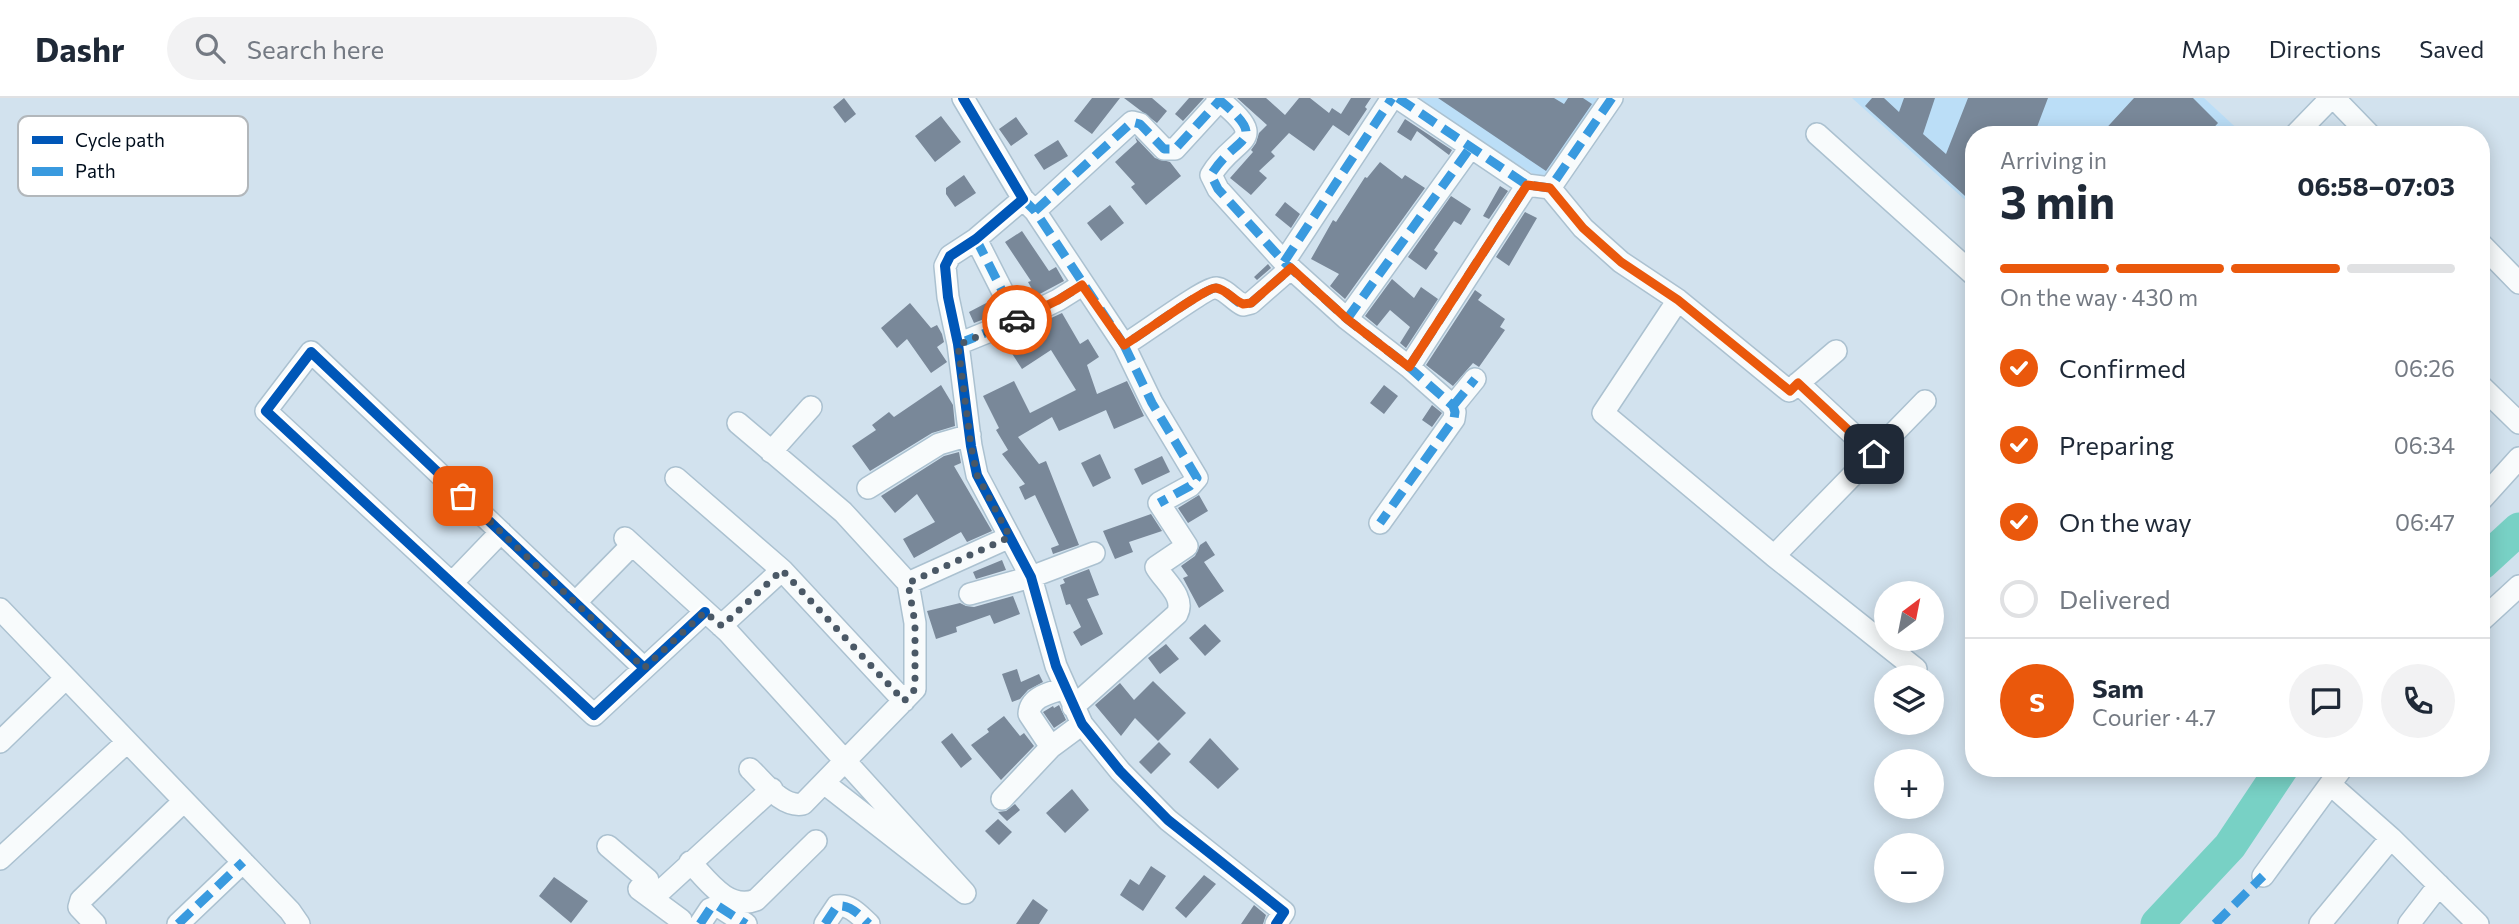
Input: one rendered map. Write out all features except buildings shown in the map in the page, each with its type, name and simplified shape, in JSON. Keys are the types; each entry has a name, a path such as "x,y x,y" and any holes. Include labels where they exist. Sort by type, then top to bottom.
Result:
{"street":[{"path":"963,98 1029,205 1124,345 1152,403 1197,478 1190,486 1159,503 1186,543 1186,548 1156,567 1180,605 1177,614 1074,706 1051,747 1002,799"},
{"path":"1124,345 1208,288 1221,289 1243,304 1251,303 1287,265 1392,98"},
{"path":"1398,98 1527,185 1550,188 1583,228 1621,262 1678,300 1790,391 1836,351"},
{"path":"1550,188 1612,98"},
{"path":"2304,126 2332,98 2362,126"},
{"path":"1285,920 1168,820 1120,772 1074,706 1056,666 1031,577 977,475 958,345 948,298 945,265 950,256 1029,205 1132,122 1140,124 1164,149 1175,149 1218,99 1245,123 1246,130 1241,143 1211,175 1213,182 1287,265 1347,319 1409,367 1453,406 1454,419 1380,523"},
{"path":"1817,134 1965,267"},
{"path":"1347,319 1470,148"},
{"path":"1409,367 1527,185"},
{"path":"976,239 1017,320"},
{"path":"2490,253 2519,283"},
{"path":"958,345 1017,320 1082,285"},
{"path":"1678,300 1603,413 1773,556 1910,665"},
{"path":"644,668 312,352 266,411 594,715 705,612"},
{"path":"1453,406 1475,379"},
{"path":"1798,383 1890,469"},
{"path":"2490,395 2519,423"},
{"path":"1773,556 1925,401"},
{"path":"771,452 811,407"},
{"path":"738,424 843,512 908,583 915,623 915,689 803,804 797,806 785,802 750,769"},
{"path":"868,488 939,444 970,435"},
{"path":"2490,490 2519,458"},
{"path":"676,478 782,570 904,701"},
{"path":"452,583 501,532"},
{"path":"908,583 1010,537"},
{"path":"575,603 628,541 722,626 965,892 824,783"},
{"path":"970,594 1031,577 1094,553"},
{"path":"722,626 782,570"},
{"path":"2490,613 2519,586"},
{"path":"3,618 127,742 290,911 299,924"},
{"path":"0,742 65,678"},
{"path":"1051,747 1029,713 1029,707 1035,700 1074,706"},
{"path":"0,859 127,742"},
{"path":"2263,876 2336,777"},
{"path":"2338,777 2391,838 2478,924"},
{"path":"654,889 691,862 772,789"},
{"path":"95,924 79,907 81,900 184,802"},
{"path":"2320,924 2391,838"},
{"path":"691,862 720,893 744,904 756,900 816,842"},
{"path":"608,846 691,922 718,905 746,924"},
{"path":"178,924 243,862"},
{"path":"2409,924 2439,885"},
{"path":"825,924 837,906 842,905 853,909 869,924"}],"shaded area":[{"path":"1412,98 1602,98 1546,182"},
{"path":"1852,98 2204,98 2234,126 1965,126 1965,200"}],"waterway":[{"path":"2490,556 2519,529"},
{"path":"2157,924 2230,846 2276,777"}],"marked path":[{"path":"1217,98 1234,113 1246,132 1244,138 1211,175 1218,189 1284,262 1347,319 1409,367 1453,406 1454,419 1380,523"},
{"path":"1284,262 1392,98"},
{"path":"1398,98 1527,185 1550,188 1612,98"},
{"path":"1035,211 1132,122 1140,124 1164,149 1175,149 1220,100"},
{"path":"1347,319 1470,148"},
{"path":"1409,367 1527,185"},
{"path":"1023,199 1035,211 1124,345 1187,303 1216,288 1243,305 1251,303 1291,268"},
{"path":"976,239 1017,320 1082,285"},
{"path":"958,344 1017,320"},
{"path":"1124,345 1152,403 1197,478 1190,486 1159,503"},
{"path":"1453,406 1475,379"},
{"path":"178,924 243,862"},
{"path":"2215,924 2263,876"},
{"path":"700,924 710,909 718,906 746,924"},
{"path":"825,924 837,906 855,911 869,924"}],"cycle path":[{"path":"963,98 1023,199 976,239 950,256 945,266 977,475 1031,577 1056,666 1082,724 1120,771 1168,820 1284,912 1276,924"},
{"path":"644,668 311,352 266,411 594,715 705,612"}],"way so far":[{"path":"463,496 644,668 705,612 722,626 782,570 904,701 915,689 915,623 908,583 1010,537 977,475 958,345 1017,320"}],"route":[{"path":"1017,320 1082,285 1124,345 1208,288 1221,289 1243,304 1251,303 1291,268 1347,319 1409,367 1527,185 1550,188 1583,228 1621,262 1678,300 1790,391 1798,383 1874,454"}]}
